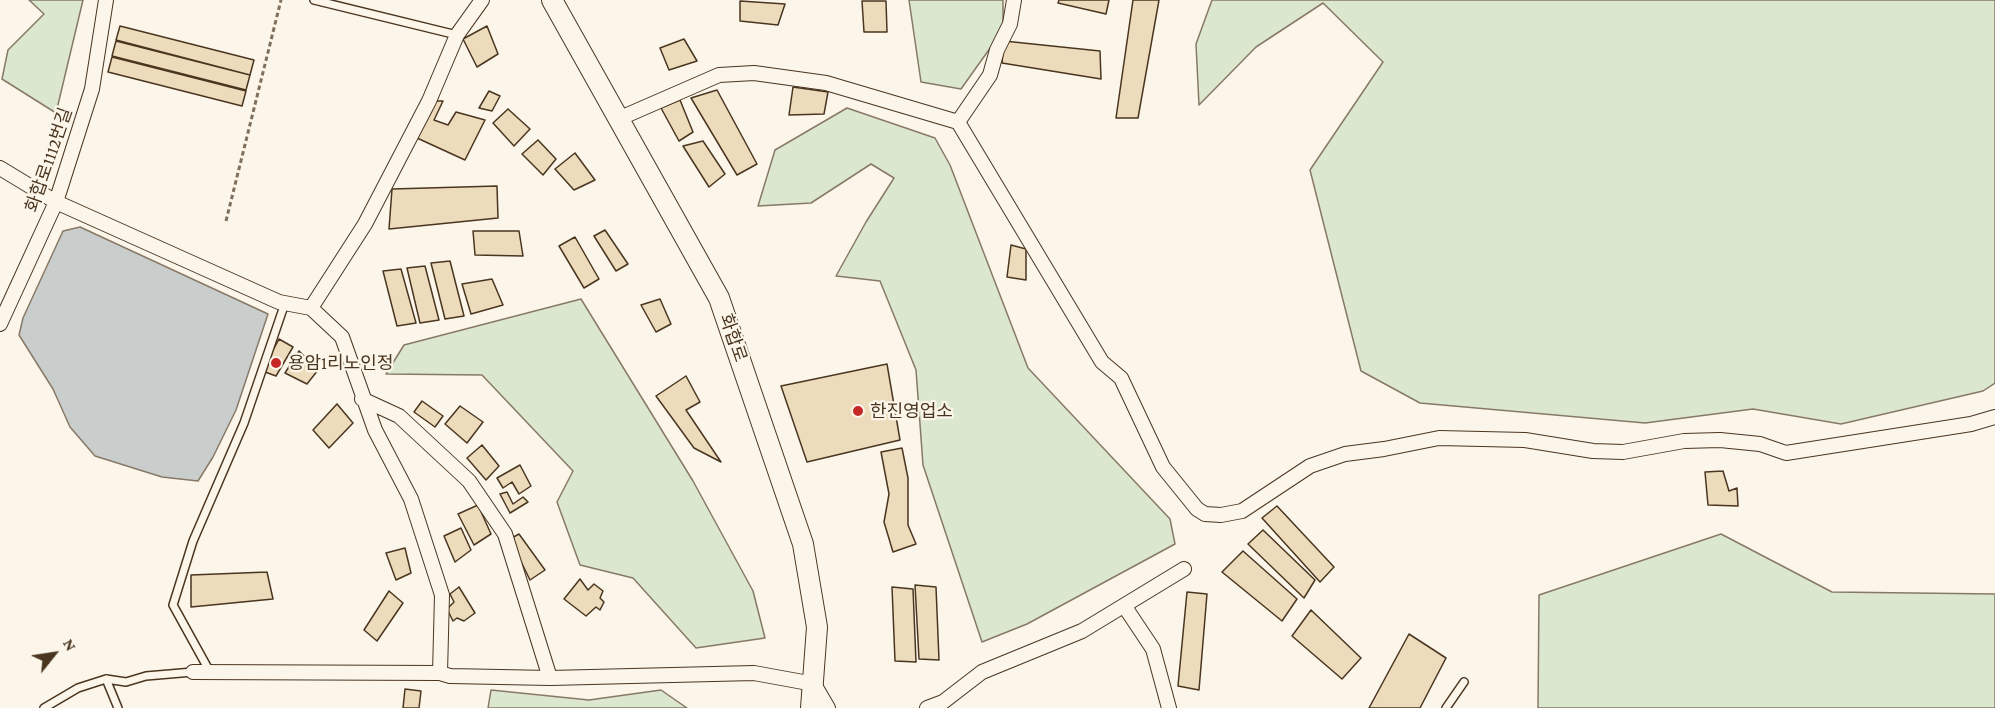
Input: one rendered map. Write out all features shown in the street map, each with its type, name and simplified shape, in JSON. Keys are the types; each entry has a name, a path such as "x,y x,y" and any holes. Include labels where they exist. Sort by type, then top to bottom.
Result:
{"main road":[{"name":"화합로","path":"552,0 723,309 803,544 817,627 811,708"}],"street":[{"name":"화합로1112번길","path":"0,324 56,202 92,89 106,0"},
{"path":"310,308 364,224 429,101 457,35 482,0"},
{"path":"958,122 990,75 997,50 1010,24 1014,0"},
{"path":"618,119 719,75 754,73 826,83 958,122 1102,362 1121,378 1163,467 1197,509 1205,514 1221,515 1242,511 1310,466 1345,453 1384,449 1438,438 1525,440 1593,452 1623,452 1684,441 1720,440 1760,444 1786,453 1971,424 1995,417"},
{"path":"0,168 56,202 285,303 310,308 342,337 362,399 375,430 411,499 442,595 440,673"},
{"path":"362,399 399,416 469,481 505,534 550,678"},
{"path":"927,708 943,702 982,672 1082,631 1125,607 1184,569"},
{"path":"1125,607 1153,649 1169,708"},
{"path":"193,672 440,673 450,676 550,678 754,673 814,684 828,708"}],"lane":[{"path":"314,0 457,35"},
{"path":"210,672 173,605 193,541 243,423 285,303"},
{"path":"44,708 78,688 106,679 126,682 146,676 193,672"},
{"path":"106,679 118,708"},
{"path":"1446,708 1464,682"}],"path":[{"path":"226,221 281,0"}],"green space":[{"path":"29,0 83,0 56,113 2,79 8,50 44,14"},
{"path":"909,0 1003,0 1003,30 961,89 921,82"},
{"path":"1212,0 1995,0 1995,383 1983,391 1841,424 1753,409 1645,423 1420,403 1361,371 1310,170 1383,62 1323,3 1256,47 1199,105 1196,44"},
{"path":"847,108 935,138 950,165 1028,368 1170,519 1175,544 1027,624 982,642 923,465 916,370 880,281 836,276 894,178 871,164 811,203 758,206 775,150"},
{"path":"581,299 693,481 753,591 765,638 696,648 633,578 580,565 557,502 573,471 482,375 386,374 404,345"},
{"path":"1721,534 1832,592 1995,594 1995,708 1538,708 1539,595"},
{"path":"491,690 589,700 661,690 687,708 488,708"}],"shaded area":[{"path":"80,227 268,314 236,410 213,457 198,481 162,477 95,456 70,427 53,389 19,335 23,318 63,231"}],"building":[{"path":"1059,0 1109,0 1106,14 1058,3"},
{"path":"1133,0 1159,0 1138,118 1116,118"},
{"path":"740,1 785,4 778,25 740,21"},
{"path":"862,1 886,1 887,32 864,32"},
{"path":"120,26 254,60 250,75 116,40"},
{"path":"487,26 498,54 477,67 463,39"},
{"path":"684,39 697,61 669,70 660,48"},
{"path":"116,41 250,75 246,90 112,56"},
{"path":"1004,41 1100,51 1101,79 1002,63"},
{"path":"112,57 246,91 242,106 108,72"},
{"path":"793,87 828,92 824,114 789,115"},
{"path":"717,90 757,164 737,175 691,98"},
{"path":"489,91 500,96 492,111 479,108"},
{"path":"680,100 693,132 679,141 661,108"},
{"path":"436,101 443,101 434,120 448,125 456,112 485,120 465,160 417,138"},
{"path":"508,109 530,129 514,146 493,123"},
{"path":"538,140 556,159 543,175 522,154"},
{"path":"703,141 725,174 709,187 683,146"},
{"path":"575,153 595,180 574,190 555,169"},
{"path":"497,186 498,218 389,229 392,189"},
{"path":"605,230 628,264 616,271 594,236"},
{"path":"473,231 519,231 523,256 475,255"},
{"path":"575,237 599,279 584,288 559,246"},
{"path":"1011,245 1026,249 1026,280 1007,277"},
{"path":"450,261 464,316 445,319 431,263"},
{"path":"425,266 439,320 420,323 407,268"},
{"path":"401,269 416,323 397,326 383,271"},
{"path":"492,279 503,305 471,314 462,284"},
{"path":"660,299 671,324 656,332 641,305"},
{"name":"용암1리노인정","path":"279,339 293,347 276,376 265,372"},
{"path":"299,351 318,370 307,384 285,373"},
{"path":"887,364 900,440 807,462 781,386"},
{"path":"686,376 700,402 686,410 721,462 694,448 656,396"},
{"path":"422,401 443,416 435,427 414,412"},
{"path":"337,404 353,423 329,448 313,430"},
{"path":"460,406 483,422 467,443 445,424"},
{"path":"482,445 499,466 486,480 467,458"},
{"path":"902,448 908,478 908,525 916,544 893,552 884,522 889,494 881,452"},
{"path":"520,465 531,486 519,494 512,482 503,488 497,478"},
{"path":"1723,471 1729,491 1737,488 1738,506 1708,505 1705,472"},
{"path":"507,492 513,504 523,497 528,502 510,513 500,494"},
{"path":"478,505 491,534 474,545 458,514"},
{"path":"1277,506 1334,567 1320,582 1262,518"},
{"path":"461,528 471,550 455,562 444,536"},
{"path":"1263,530 1315,580 1304,598 1248,544"},
{"path":"519,534 545,570 530,580 510,539"},
{"path":"405,548 411,573 396,580 386,553"},
{"path":"1243,551 1297,599 1282,621 1222,572"},
{"path":"267,572 273,599 191,607 191,575"},
{"path":"580,579 588,590 594,584 603,591 600,598 604,602 600,610 596,607 586,616 564,599"},
{"path":"915,585 936,587 939,660 919,659"},
{"path":"459,587 475,613 464,621 457,618 453,621 447,609 454,602 450,594"},
{"path":"892,587 913,589 916,662 895,661"},
{"path":"389,591 403,603 377,641 364,630"},
{"path":"1187,592 1207,594 1199,690 1178,686"},
{"path":"1311,610 1361,658 1342,679 1292,636"},
{"path":"1409,634 1446,658 1420,708 1369,708"},
{"path":"405,689 421,691 419,708 403,708"}],"place":[{"name":"용암1리노인정","path":"276,363"},
{"name":"한진영업소","path":"858,411"}]}
